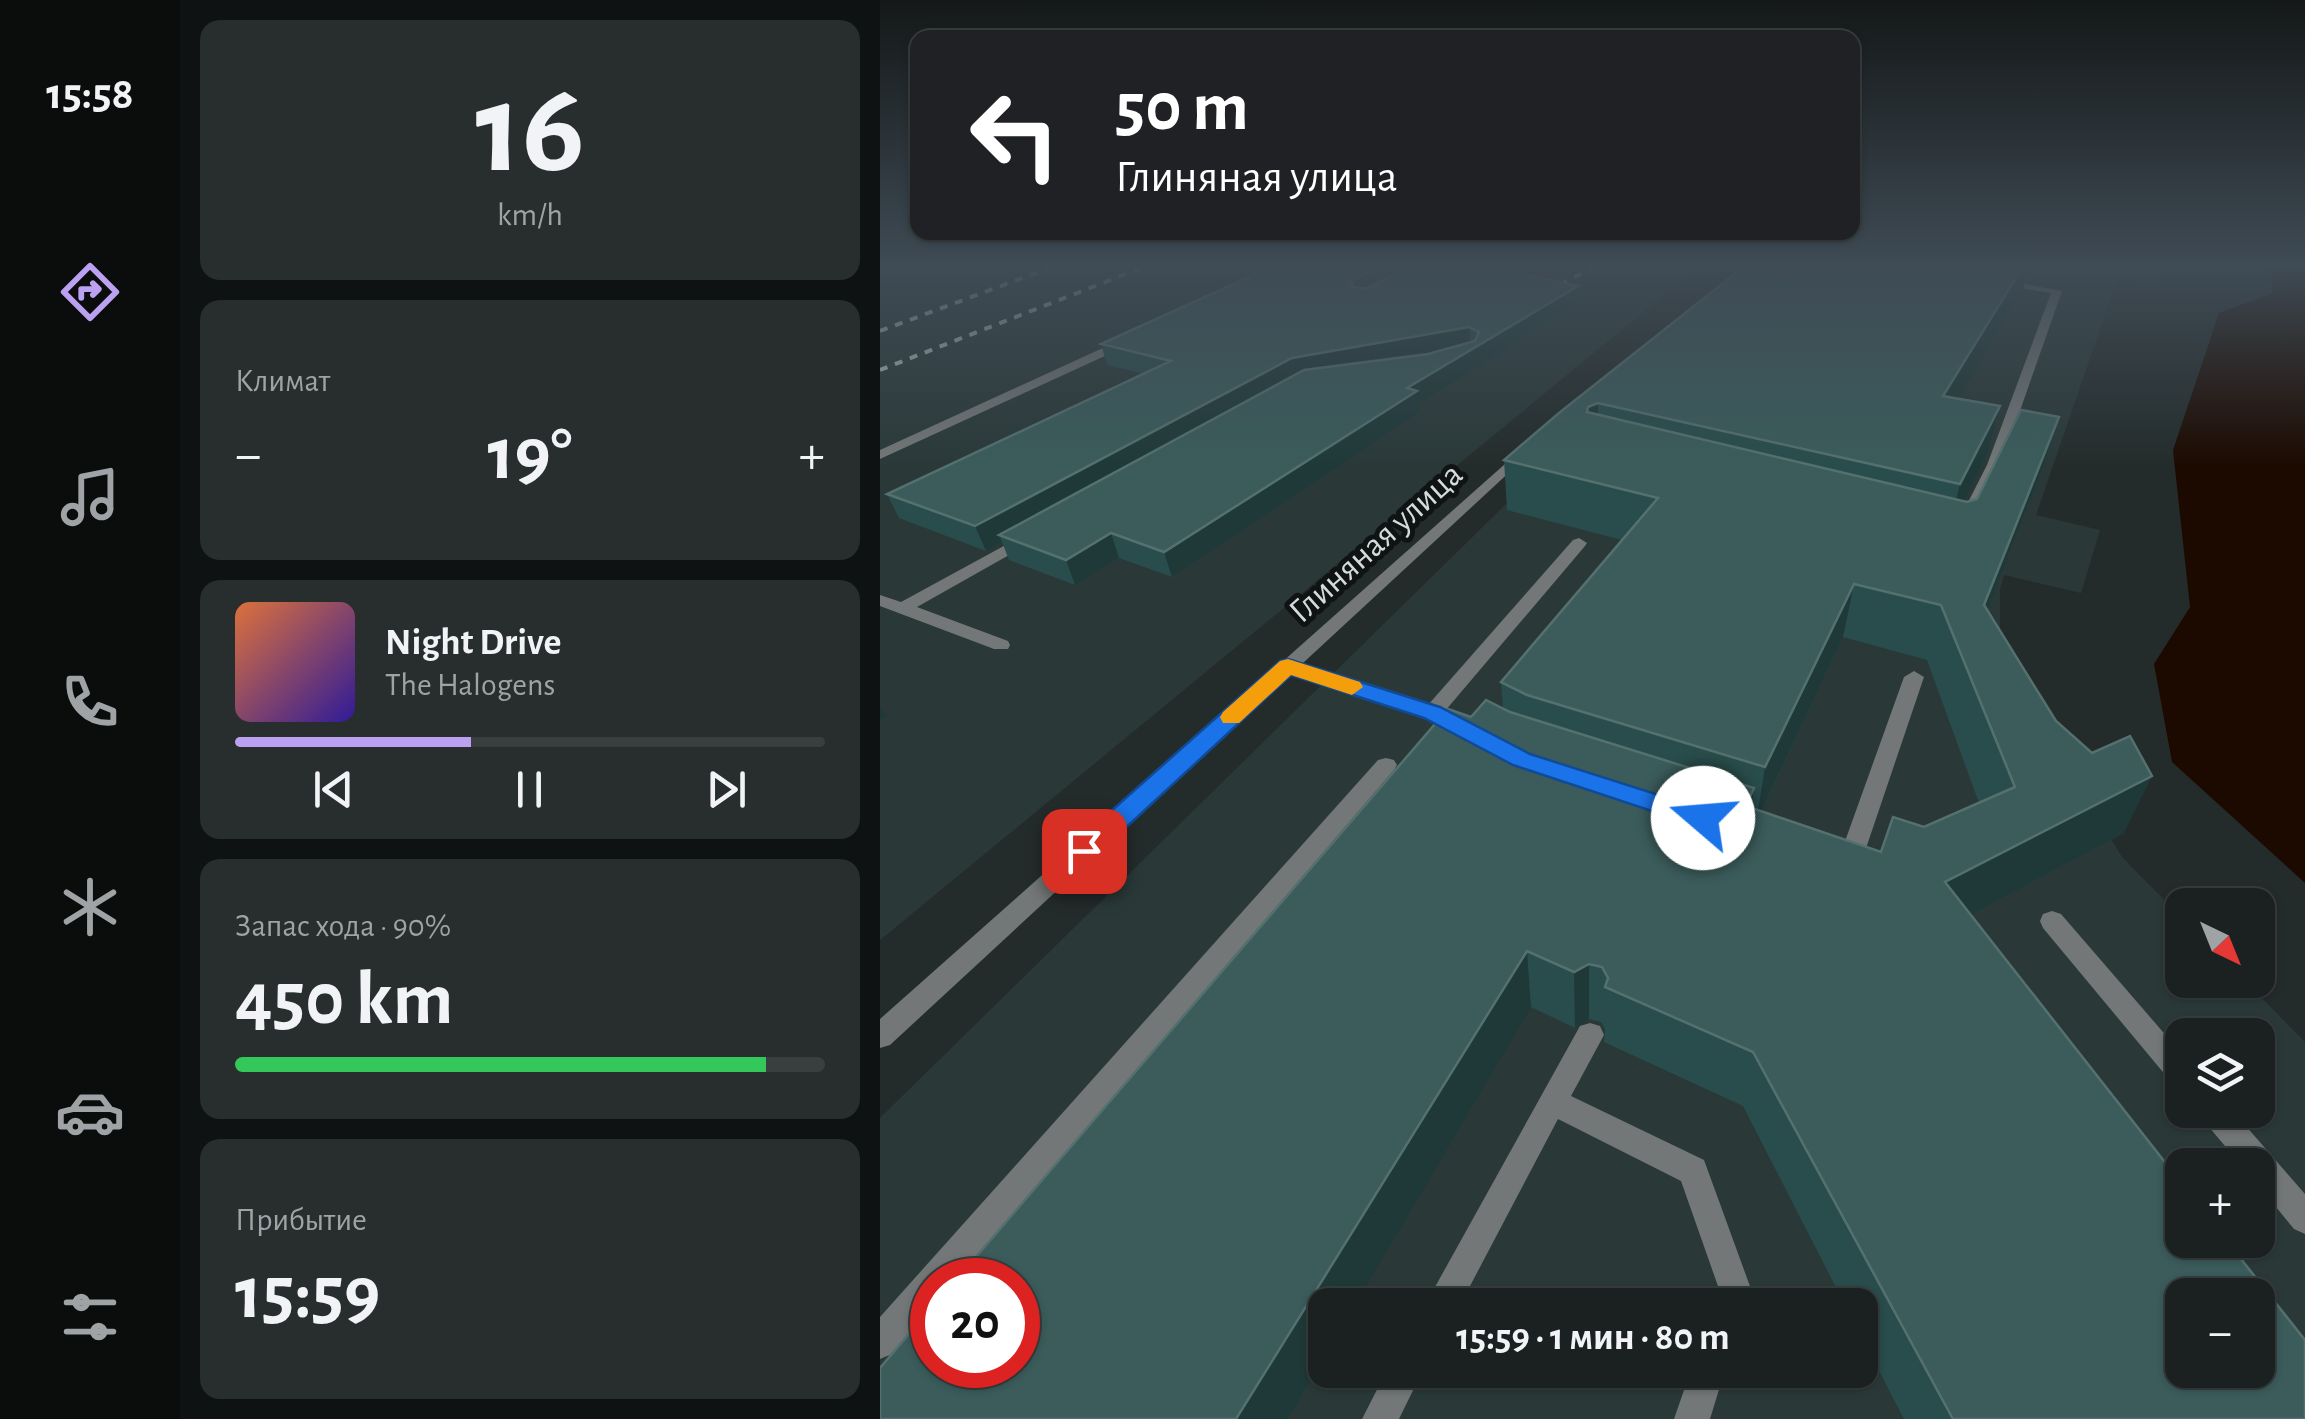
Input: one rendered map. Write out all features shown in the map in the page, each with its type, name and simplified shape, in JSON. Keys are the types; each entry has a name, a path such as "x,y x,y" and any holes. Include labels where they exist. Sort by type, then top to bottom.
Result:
{"street":[{"path":"880,456 1141,334"},
{"path":"1954,546 1994,465 2041,334"},
{"name":"Глиняная улица","path":"880,1036 1535,441"},
{"path":"902,609 1041,531"},
{"path":"1432,712 1579,543"},
{"path":"880,600 1001,645"},
{"path":"1288,666 1432,712 1492,744"},
{"path":"1830,860 1848,866 1914,677"},
{"path":"954,1258 1386,765"},
{"path":"2052,920 2165,1054"},
{"path":"1451,1288 1590,1035"},
{"path":"1552,1101 1692,1171 1736,1288"},
{"path":"2229,1128 2305,1218"},
{"path":"880,1342 910,1308"},
{"path":"1380,1419 1396,1388"},
{"path":"1692,1419 1702,1388"}],"shaded area":[{"path":"880,334 1616,334 880,940"},
{"path":"1700,334 2098,334 2036,515 2100,530 2081,593 2004,575 2000,589 2000,658 2122,857 2165,901 2165,998 2262,998 2305,1042 2305,1419 880,1419 880,1118 1552,459"},
{"path":"2212,334 2305,334 2305,883 2172,762 2154,664 2190,607 2173,450"}],"building":[{"path":"1123,334 1428,334 1292,358 975,526 887,494 1171,361 1101,344"},
{"path":"1478,334 1497,334 1407,388 1417,391 1164,552 1111,533 1066,560 999,535 1304,370 1428,354 1475,341"},
{"path":"1658,334 1981,334 1943,396 2000,406 1960,484 1598,403 1588,407 1587,412 1967,502 1977,499 2021,410 2059,417 1984,605 2056,721 2092,753 2130,736 2152,776 1945,882 2165,1162 2165,1258 2240,1258 2256,1278 2165,1278 2165,1388 2275,1388 2275,1302 2305,1340 2305,1419 1953,1419 1753,1052 1605,987 1608,978 1602,967 1589,964 1574,972 1527,951 1317,1288 1308,1288 1308,1303 1236,1419 880,1419 880,1368 910,1333 910,1388 1040,1388 1040,1258 975,1258 1448,709 1471,717 1486,700 1510,712 1754,788 1746,806 1881,852 1893,817 1924,827 2015,787 1941,605 1854,584 1765,767 1527,695 1501,682 1658,498 1504,460"}],"railway":[{"path":"880,370 972,334"}],"slow traffic":[{"path":"1231,717 1288,666 1352,687"}],"route":[{"path":"1084,851 1288,666 1432,712 1522,760 1703,818"}]}
